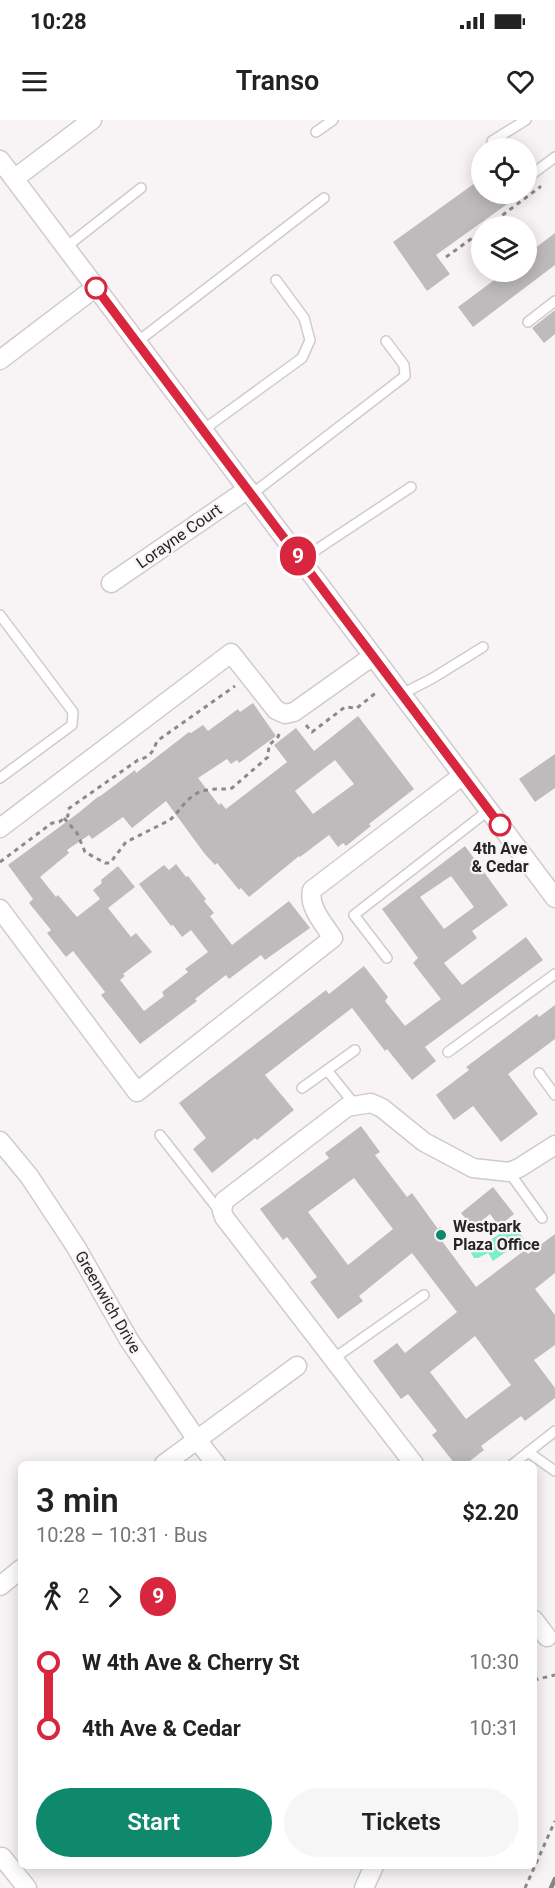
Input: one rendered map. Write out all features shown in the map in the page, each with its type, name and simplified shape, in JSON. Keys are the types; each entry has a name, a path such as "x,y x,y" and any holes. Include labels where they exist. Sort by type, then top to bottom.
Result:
{"street":[{"path":"14,179 92,120"},
{"path":"0,160 555,897"},
{"path":"0,360 96,287"},
{"name":"Lorayne Court","path":"111,583 250,492"},
{"path":"0,828 231,653 276,710 285,714 294,712 373,656"},
{"path":"0,909 136,1092 333,938 310,898 312,890 463,775"},
{"path":"540,878 555,867"},
{"path":"412,1461 224,1217 222,1211 224,1201 347,1107 355,1105 371,1103 382,1108 424,1142 473,1168 509,1172 555,1145"},
{"name":"Greenwich Drive","path":"0,1141 29,1176 76,1246 129,1340 214,1461"},
{"path":"168,1461 297,1366"},
{"path":"0,1586 18,1571"},
{"path":"537,1624 547,1637"},
{"path":"2,1857 27,1888"},
{"path":"364,1888 373,1869"}],"lane":[{"path":"316,132 333,120"},
{"path":"497,138 526,120"},
{"path":"537,170 555,157"},
{"path":"66,247 141,188"},
{"path":"137,342 324,198"},
{"path":"203,430 302,358 310,340 304,318 276,280"},
{"path":"528,322 555,301"},
{"path":"250,492 405,376 404,365 386,341"},
{"path":"301,560 411,487"},
{"path":"0,615 73,712 72,725 0,778"},
{"path":"397,687 433,678 483,647"},
{"path":"387,958 354,915 489,810"},
{"path":"448,1052 555,974"},
{"path":"302,1088 355,1050"},
{"path":"327,1070 355,1105"},
{"path":"539,1073 555,1095"},
{"path":"160,1135 224,1217"},
{"path":"509,1172 542,1218"},
{"path":"333,1359 424,1295"},
{"path":"517,1461 555,1431"},
{"path":"528,1452 555,1471"}],"path":[{"path":"501,216 517,204"},
{"path":"446,257 471,239"},
{"path":"0,862 52,823 59,822 68,816 68,809 138,760 147,758 153,752 157,741 239,683"},
{"path":"301,719 312,732 345,707 357,708 397,687"},
{"path":"64,818 77,833 85,852 105,863 110,863 126,842 170,820 184,802 207,790 232,788 268,758 269,745 280,732 281,726 277,726"},
{"path":"537,1679 555,1675"},
{"path":"537,1861 555,1821"},
{"path":"525,1888 534,1869"}],"shaded area":[{"path":"513,1224 524,1239 493,1261 488,1253 474,1258 471,1253 472,1247 482,1246"}],"building":[{"path":"471,186 471,204 507,204 490,216 471,216 471,230 436,255 450,274 427,291 393,242"},
{"path":"555,233 555,265 537,279 537,247"},
{"path":"492,282 533,282 473,327 458,307"},
{"path":"555,310 555,334 544,343 532,328"},
{"path":"253,703 276,736 239,763 237,760 231,764 227,759 198,778 219,805 221,803 226,809 287,762 274,745 296,728 314,751 358,716 414,789 369,824 371,826 346,846 343,843 338,847 329,835 249,897 241,888 239,890 217,863 215,865 204,853 166,801 132,828 123,817 92,839 89,835 67,850 69,853 40,877 56,897 58,895 77,917 100,899 93,890 118,866 135,887 108,908 131,937 136,933 152,952 123,974 125,976 120,980 144,1011 164,996 162,992 188,972 185,969 208,952 191,930 182,937 139,884 164,865 169,870 176,864 186,877 188,876 214,913 210,916 232,945 289,901 310,928 265,960 261,955 229,979 226,975 195,999 197,1001 140,1044 101,995 105,992 73,951 66,957 47,933 51,930 29,903 33,899 8,865 189,732 203,725 208,731 238,709 240,712","holes":["335,760 354,784 313,814 295,791"]},
{"path":"555,754 555,788 535,802 519,779"},
{"path":"465,846 508,905 472,931 477,938 444,963 462,985 526,937 543,960 425,1047 436,1061 412,1080 387,1049 385,1051 352,1008 265,1075 294,1110 212,1173 193,1149 206,1138 179,1103 326,990 329,994 364,966 388,997 385,1001 405,1026 441,999 413,963 418,958 382,909","holes":["451,876 474,907 444,929 420,897"]},
{"path":"555,1005 555,1039 508,1074 538,1114 501,1142 473,1106 454,1120 436,1095 469,1070 466,1067 537,1014 539,1017"},
{"path":"361,1126 380,1152 375,1155 407,1197 412,1193 438,1229 440,1227 448,1237 442,1241 476,1287 525,1250 528,1254 555,1234 555,1273 535,1289 555,1315 555,1345 534,1360 555,1388 555,1398 525,1421 521,1416 481,1446 484,1450 470,1461 453,1461 432,1435 437,1431 408,1394 401,1399 373,1361 397,1343 405,1353 457,1312 412,1253 359,1296 363,1301 338,1319 310,1282 317,1277 287,1237 283,1240 260,1209 329,1158 325,1153","holes":["354,1178 393,1229 348,1265 308,1212","475,1336 511,1385 466,1419 430,1372"]},
{"path":"493,1187 514,1214 499,1226 490,1214 473,1228 461,1213"}],"railway":[{"path":"551,1888 555,1879"}],"bus line":[{"name":"9","path":"96,288 500,825"}],"place":[{"name":"4th Ave & Cedar","path":"500,825"},
{"name":"Westpark Plaza Office","path":"441,1235"}]}
